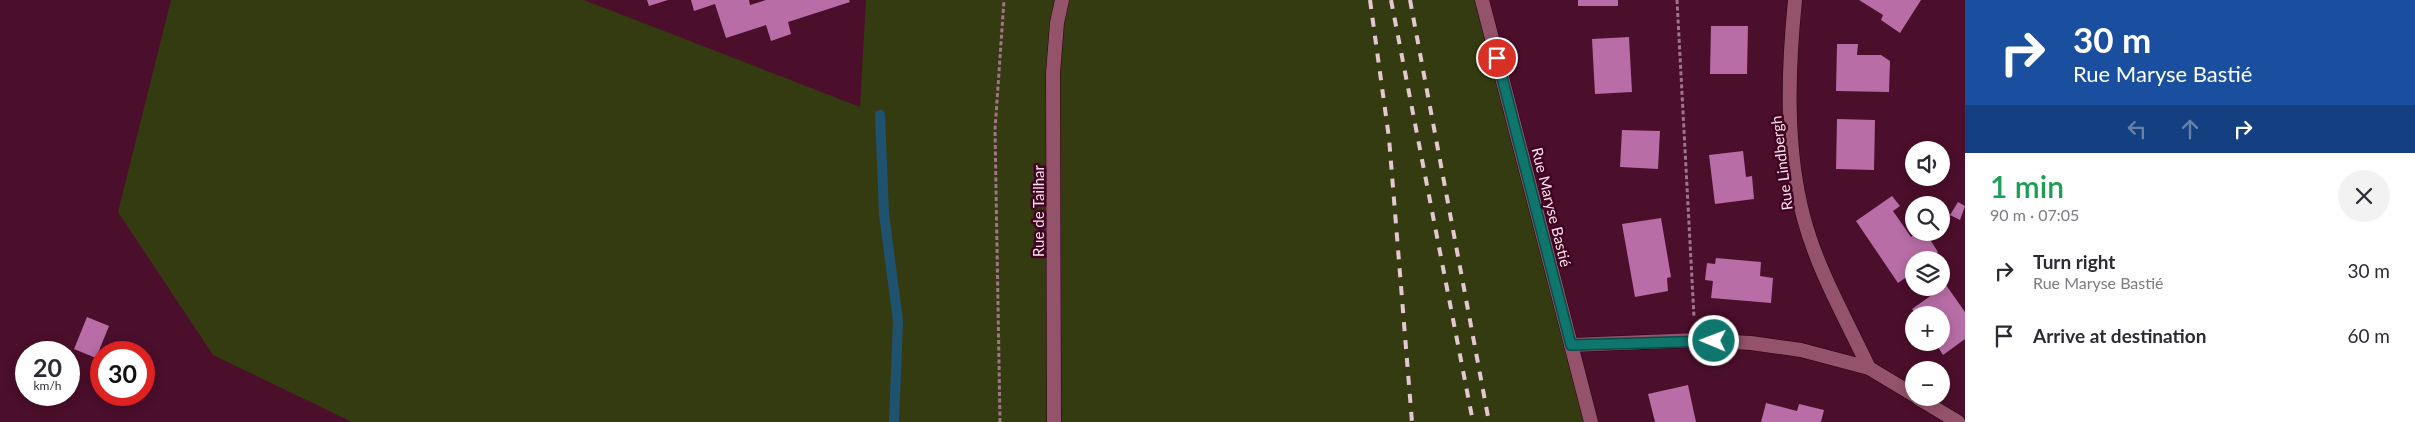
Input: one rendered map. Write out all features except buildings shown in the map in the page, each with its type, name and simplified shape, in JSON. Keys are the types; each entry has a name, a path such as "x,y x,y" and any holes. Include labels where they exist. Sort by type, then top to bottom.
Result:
{"street":[{"name":"Rue de Tailhar","path":"1054,422 1053,73 1056,23 1062,0"},
{"name":"Rue Maryse Bastié","path":"1482,0 1591,422"},
{"name":"Rue Lindbergh","path":"1795,0 1790,108 1792,148 1799,193 1813,245 1869,368"},
{"path":"1571,345 1695,340 1751,343 1801,350 1869,368 1905,390"},
{"path":"1931,406 1958,422"}],"path":[{"path":"1000,422 995,130 1004,0"},
{"path":"1677,0 1695,340"}],"green space":[{"path":"171,0 584,0 860,107 866,0 1482,0 1591,422 352,422 213,355 118,212"}],"waterway":[{"path":"880,115 884,214 898,321 894,422"}],"railway":[{"path":"1370,0 1389,138 1412,422"},
{"path":"1391,0 1473,422"},
{"path":"1410,0 1489,422"}],"route":[{"path":"1497,58 1571,345 1695,340 1714,341"}]}
